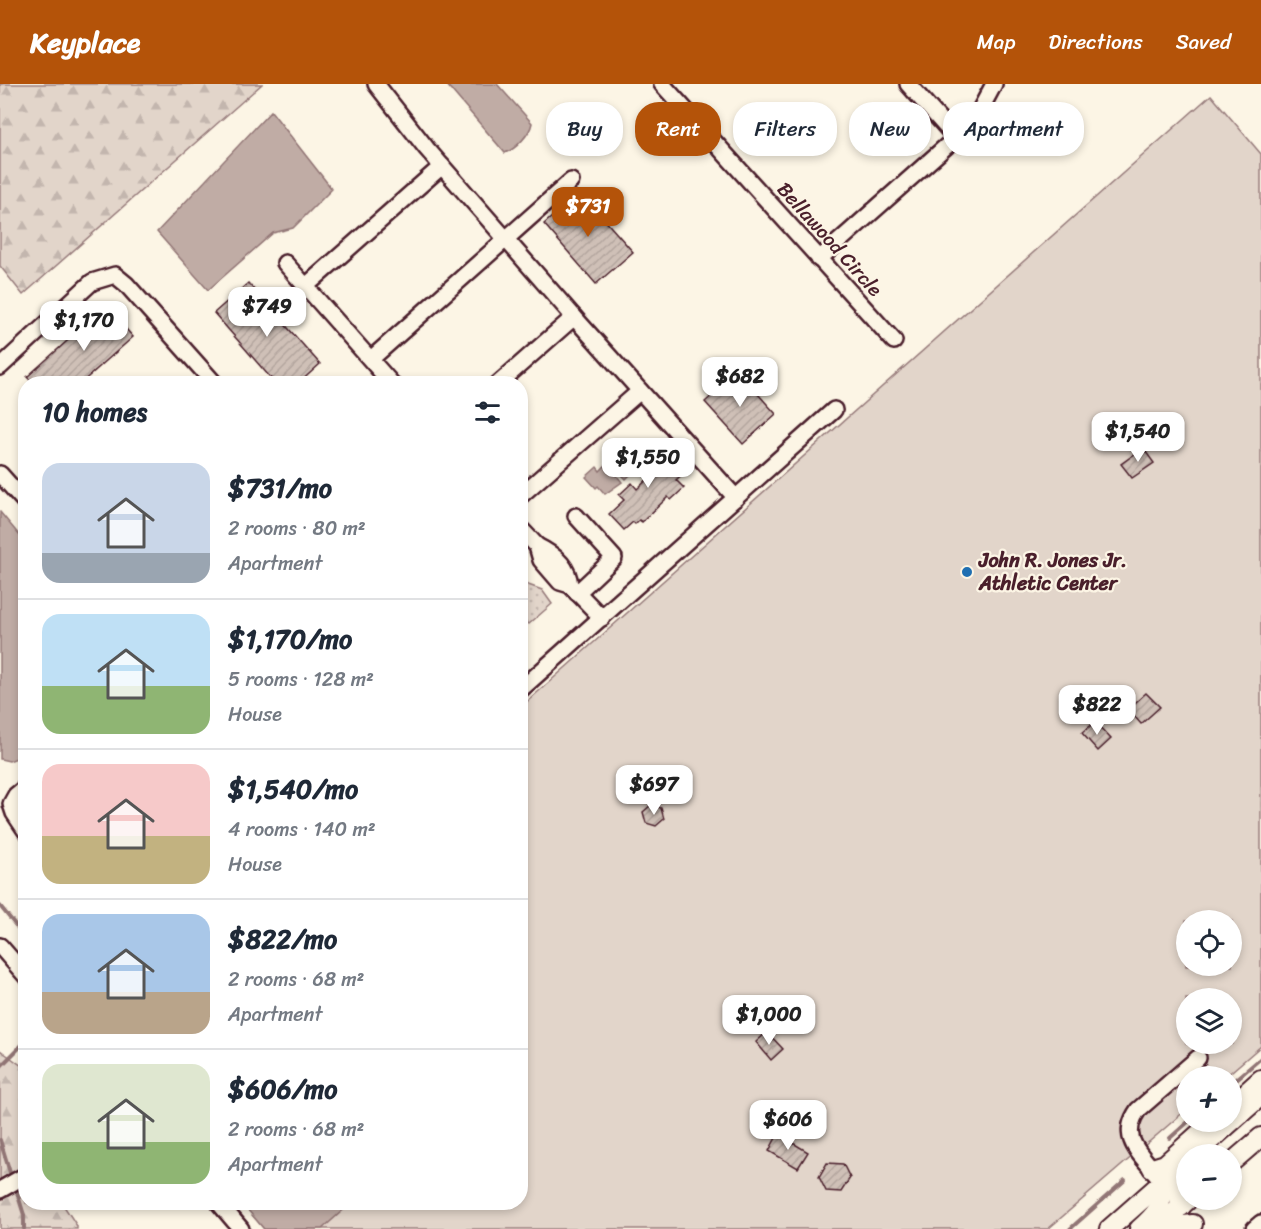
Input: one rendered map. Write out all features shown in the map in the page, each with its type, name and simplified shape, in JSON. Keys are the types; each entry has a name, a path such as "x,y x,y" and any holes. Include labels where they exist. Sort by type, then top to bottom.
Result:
{"main road":[{"path":"1242,1096 1261,1079"},
{"path":"1206,1144 1261,1096"},
{"path":"1222,1144 1261,1110"},
{"path":"1109,1229 1165,1164 1201,1132"},
{"path":"1242,1153 1261,1137"},
{"path":"1157,1175 1176,1166"},
{"path":"1139,1229 1160,1208 1164,1194 1157,1175"},
{"path":"1155,1229 1177,1210"},
{"path":"1172,1229 1176,1226 1195,1226"}],"street":[{"path":"376,84 506,241 736,498"},
{"name":"Bellawood Circle","path":"662,84 894,342"},
{"path":"908,84 943,123"},
{"path":"984,102 994,84"},
{"path":"819,259 943,149"},
{"path":"306,286 442,166"},
{"path":"371,359 571,181"},
{"path":"285,263 385,376"},
{"path":"0,367 92,282 115,275 126,284 208,376"},
{"path":"507,376 574,317"},
{"path":"528,489 640,391"},
{"path":"528,683 834,410"},
{"path":"0,474 18,494"},
{"path":"574,589 614,558 576,516"},
{"path":"528,536 537,546 552,553 569,572 574,589 602,618"},
{"path":"18,793 10,804 18,819"},
{"path":"0,946 18,967"},
{"path":"1176,1194 1157,1175 1133,1143 1129,1134 1131,1120 1138,1110 1198,1058"},
{"path":"0,1190 18,1180"},
{"path":"225,1210 241,1229"},
{"path":"1188,1210 1195,1226"},
{"path":"1254,1229 1261,1223"}],"green space":[{"path":"0,84 262,84 23,295 0,266"},
{"name":"John R. Jones Jr. Athletic Center","path":"1211,95 1261,154 1261,1046 1238,1066 1176,1066 1176,1119 1048,1229 264,1229 248,1210 528,1210 528,701"},
{"path":"528,585 542,590 552,604 529,624"},
{"path":"0,1050 18,1063 18,1171 0,1181"},
{"path":"18,1187 18,1210 67,1210 77,1229 0,1229 0,1198"}],"shaded area":[{"path":"446,84 497,84 532,123 528,132 518,145 505,153"},
{"path":"271,111 332,189 293,228 273,233 208,290 157,232"},
{"path":"619,451 625,457 623,460 634,471 626,479 620,473 617,476 622,482 605,494 586,477 597,467 600,471"},
{"path":"0,512 18,534 18,757 9,761 0,759"},
{"path":"248,1210 343,1210 322,1229 264,1229"}],"building":[{"path":"580,192 633,252 596,284 544,224"},
{"path":"248,283 320,364 307,376 269,376 214,313"},
{"path":"106,306 133,337 89,376 28,376"},
{"path":"738,372 776,414 743,444 705,402"},
{"path":"639,441 664,468 673,459 685,472 676,480 684,488 671,500 668,497 642,522 639,520 635,524 633,522 624,530 609,514 624,500 619,495 632,483 637,489 651,476 628,452"},
{"path":"1143,448 1154,463 1132,478 1121,464"},
{"path":"1146,693 1160,707 1141,724 1128,709"},
{"path":"1095,722 1111,739 1098,751 1082,733"},
{"path":"651,805 661,808 664,819 656,826 646,823 643,812"},
{"path":"767,1032 783,1049 771,1060 756,1042"},
{"path":"778,1134 808,1152 798,1168 769,1151"},
{"path":"827,1163 843,1164 850,1178 841,1192 826,1191 819,1177"}],"waterway":[{"path":"0,906 18,928"},
{"path":"0,1067 18,1049"},
{"path":"1242,1074 1261,1058"},
{"path":"1170,1138 1177,1132"},
{"path":"0,1140 12,1179"},
{"path":"1070,1229 1125,1180"},
{"path":"15,1186 18,1196"},
{"path":"22,1210 24,1229"}],"place":[{"name":"John R. Jones Jr. Athletic Center","path":"967,572"}]}
